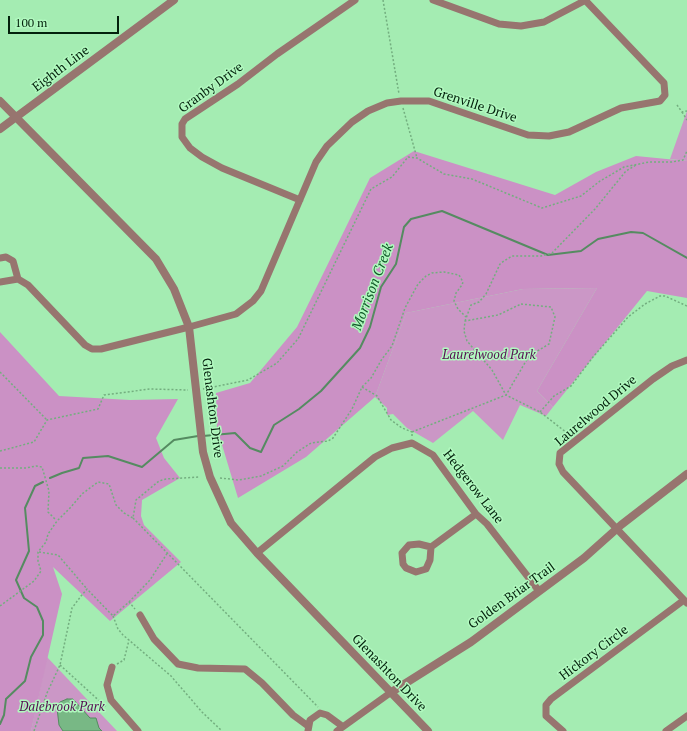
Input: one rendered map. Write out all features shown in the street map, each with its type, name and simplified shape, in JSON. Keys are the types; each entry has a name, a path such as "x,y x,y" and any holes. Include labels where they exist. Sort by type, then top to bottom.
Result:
{"street":[{"name":"Eighth Line","path":"0,129 174,0"},
{"name":"Granby Drive","path":"300,200 222,168 202,157 190,148 182,137 182,124 185,118 238,84 277,54 355,0"},
{"path":"433,0 499,24 521,26 544,22 585,0"},
{"name":"Grenville Drive","path":"18,279 28,285 85,345 92,349 101,349 236,314 253,301 261,291 316,162 327,146 352,122 368,111 387,103 401,101 430,101 528,135 550,136 569,132 621,108 660,101 665,95 664,84 585,0"},
{"name":"Glenashton Drive","path":"0,102 156,259 174,288 189,327 203,452 210,477 231,523 256,553 428,731"},
{"path":"0,258 6,257 13,261 18,279 0,282"},
{"name":"Laurelwood Drive","path":"618,528 563,472 559,464 560,453 653,379 672,366 687,360"},
{"name":"Hedgerow Lane","path":"256,553 375,457 392,448 412,443 433,456 476,514 487,524 539,591"},
{"name":"Golden Briar Trail","path":"327,715 340,729 390,692 471,642 584,558 618,528 687,474"},
{"path":"431,546 430,560 426,569 416,572 406,568 401,559 405,548 409,545 419,544 431,546 476,514"},
{"name":"Hickory Circle","path":"563,731 546,716 546,705 551,699 686,601 618,528"},
{"path":"140,615 154,639 178,664 198,668 245,669 262,682 293,716 308,728 314,716 320,713 327,715"},
{"path":"112,667 107,685 111,700 138,731"},
{"path":"666,731 687,716"}],"path":[{"path":"383,0 401,101 417,158"},
{"path":"677,105 687,120"},
{"path":"682,112 687,111"},
{"path":"683,160 687,152"},
{"path":"0,451 34,442 47,420 98,409 104,395 150,389 197,390 248,380 277,363 298,339 371,189 392,177 408,157 417,158 444,174 472,179 542,208 581,196 600,181 624,167 638,164 672,162 687,158"},
{"path":"571,436 540,412 506,395 492,370 468,341 464,331 465,321 471,305 479,302 486,294 500,264 512,256 541,256 552,253 595,209 626,170 638,164"},
{"path":"218,478 239,480 261,476 282,466 297,452 311,443 328,441 333,438 352,409 362,387 372,378 382,359 392,346 405,308 418,284 426,276 432,273 444,272 459,275 462,286 456,293 454,301 458,309 466,317"},
{"path":"540,412 554,396 572,386 593,357 628,317 645,304 660,296 666,296 687,306"},
{"path":"362,387 377,396 391,420 402,428 412,432 506,395 529,356 549,344 555,317 551,307 521,304 498,315 465,321"},
{"path":"0,372 47,420"},
{"path":"0,468 42,467 48,483 48,512 57,521"},
{"path":"133,518 136,500 158,481 166,479 200,477"},
{"path":"0,606 34,581 40,571 38,552 46,542 48,534 57,521 82,494 98,482 109,484 114,499 120,509 133,518 168,552 313,703 327,715"},
{"path":"38,552 58,555 87,589 113,616 118,629 171,676 202,712 222,731"},
{"path":"113,616 150,580 168,552"},
{"path":"34,731 47,693 60,665 72,608 87,589"},
{"path":"129,602 140,615"},
{"path":"112,667 124,660 129,640"},
{"path":"60,665 105,706 111,700"}],"green space":[{"path":"687,111 687,161 670,159"},
{"name":"Laurelwood Park","path":"597,288 537,391 553,407 546,416 520,405 503,440 473,411 433,443 407,428 393,414 387,415 387,408 375,397 406,313 523,289"},
{"name":"Dalebrook Park","path":"47,657 117,731 31,731"}],"shaded area":[{"path":"414,151 555,195 596,172 636,156 687,161 687,298 647,291 553,407 537,391 597,288 523,289 406,313 375,397 306,457 238,498 217,428 216,393 250,383 297,327 370,178"},
{"path":"0,332 59,396 130,400 178,399 156,438 164,458 180,478 142,500 141,516 144,525 181,562 110,621 53,567 62,594 31,731 0,731"},
{"path":"67,699 73,699 90,718 96,718 99,728 102,731 63,731 59,725 57,708 60,702"}],"waterway":[{"name":"Morrison Creek","path":"203,436 235,433 250,448 261,452 274,425 299,409 321,391 360,348 370,327 381,287 396,264 404,227 411,219 442,211 548,255 581,251 598,239 631,232 643,233 687,258"},
{"name":"Morrison Creek","path":"50,478 79,468 83,458 108,456 142,467 174,440 198,436"},
{"name":"Morrison Creek","path":"0,724 4,715 6,699 25,681 31,657 43,635 43,621 37,607 24,598 16,580 29,551 25,508 35,486 43,482"}]}
